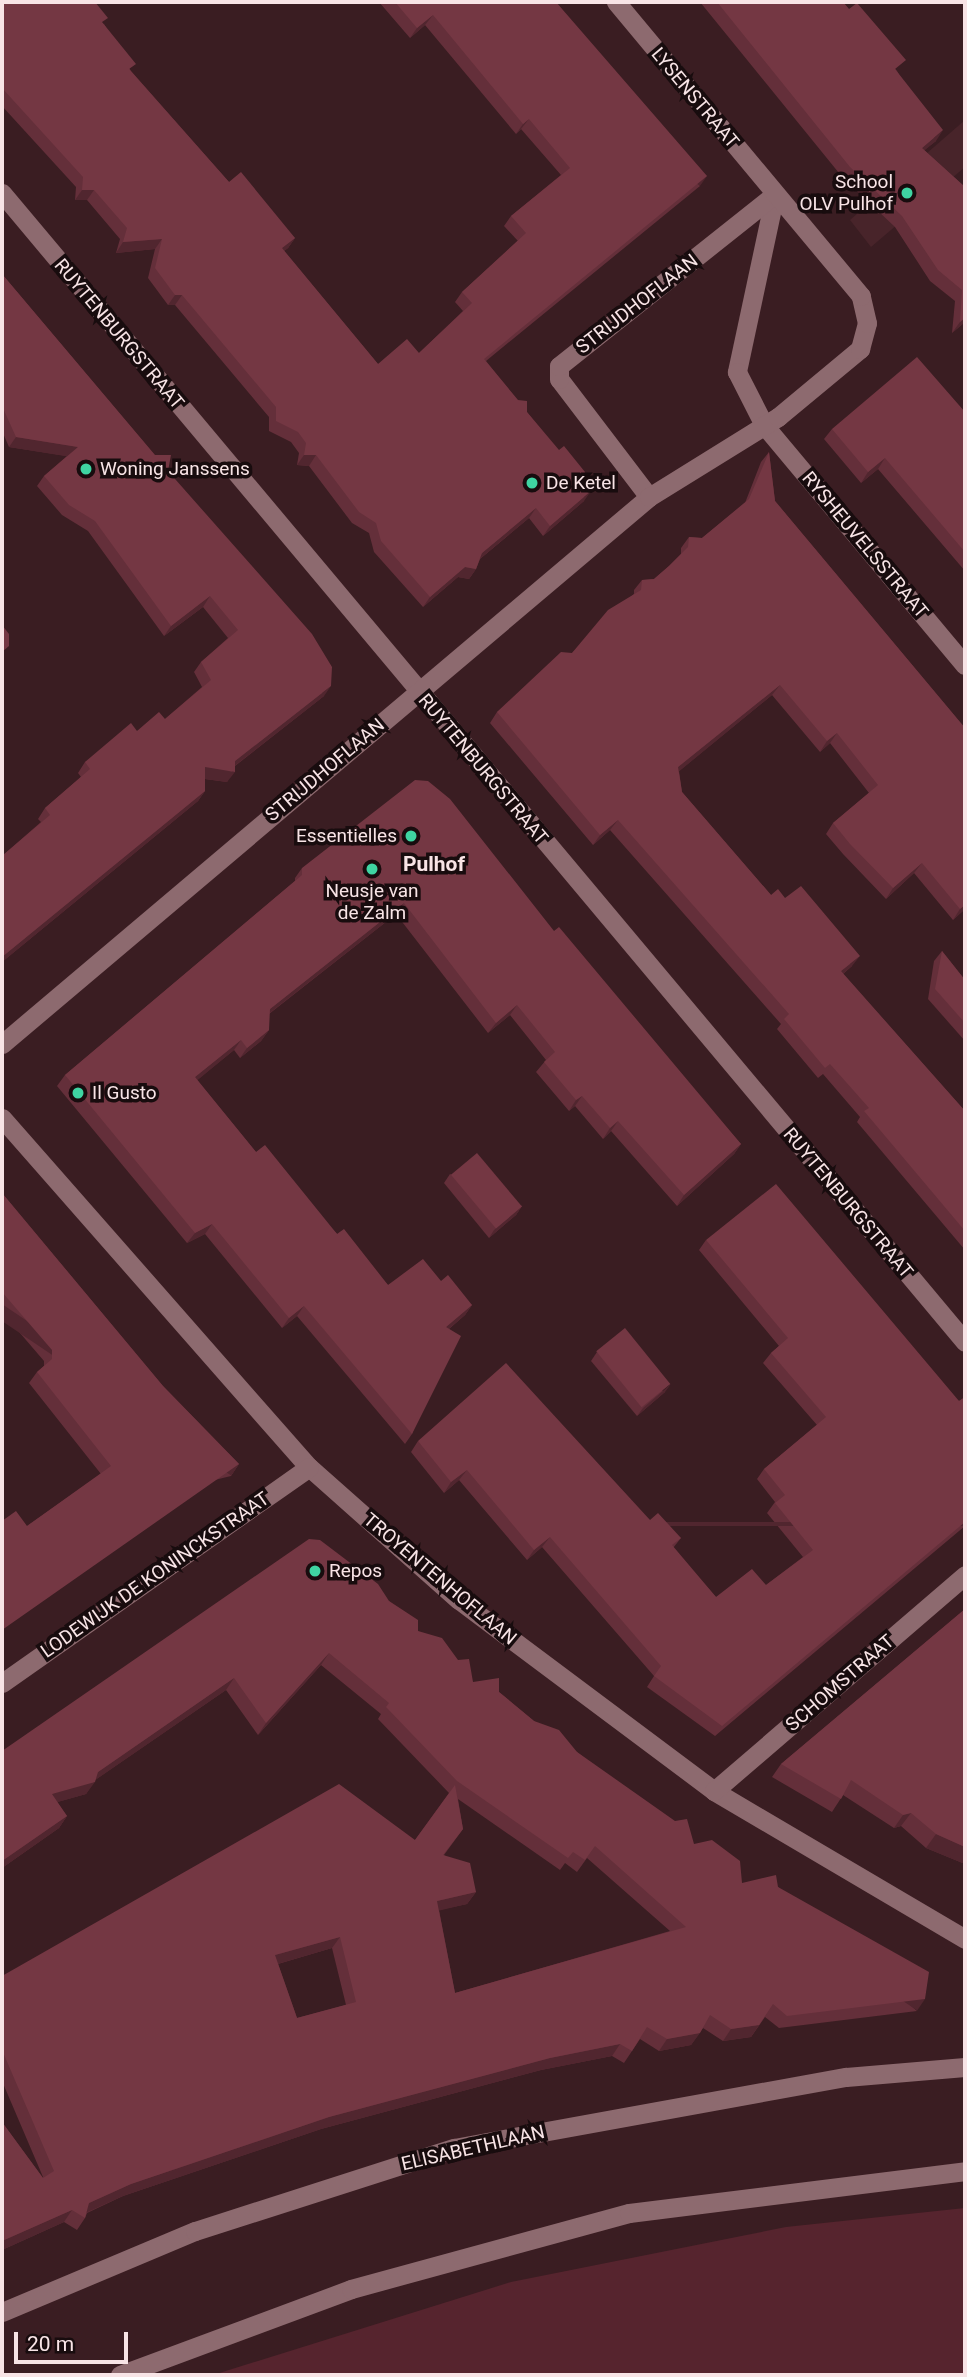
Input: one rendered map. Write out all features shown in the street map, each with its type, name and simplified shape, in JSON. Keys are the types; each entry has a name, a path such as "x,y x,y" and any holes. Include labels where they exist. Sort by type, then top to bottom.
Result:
{"street":[{"name":"LYSENSTRAAT","path":"616,2 862,296 867,323"},
{"name":"RUYTENBURGSTRAAT","path":"2,193 965,1342"},
{"path":"764,425 737,372 775,194"},
{"name":"STRIJDHOFLAAN","path":"649,497 559,379 559,366 775,194"},
{"name":"STRIJDHOFLAAN","path":"2,1044 649,497 764,425 860,349 867,323"},
{"name":"RYSHEUVELSSTRAAT","path":"764,425 965,665"},
{"name":"TROYENTENHOFLAAN","path":"2,1118 309,1467 459,1600 714,1791 965,1939"},
{"name":"LODEWIJK DE KONINCKSTRAAT","path":"2,1683 309,1467"},
{"name":"SCHOMSTRAAT","path":"714,1791 965,1575"},
{"name":"ELISABETHLAAN","path":"2,2312 195,2231 454,2148 846,2077 965,2067"},
{"path":"120,2375 351,2289 629,2213 965,2171"}],"shaded area":[{"name":"School OLV Pulhof","path":"965,120 965,167 871,247 850,220"},
{"path":"965,2208 965,2375 213,2375 511,2282 786,2227"}],"building":[{"path":"2,2 95,2 108,18 102,22 136,64 129,69 229,182 241,172 295,238 282,248 378,364 407,339 419,353 472,303 462,292 526,233 511,216 570,168 529,119 523,124 433,15 417,28 395,2 556,2 707,176 484,359 518,400 527,401 527,412 559,450 564,446 585,472 583,482 591,491 550,526 536,508 482,553 476,569 465,567 430,597 381,541 376,523 359,512 316,455 304,455 306,443 298,432 276,421 276,407 182,295 175,295 155,268 162,239 123,242 127,228 94,190 82,190 83,177 2,88"},
{"path":"717,2 843,2 849,9 857,3 906,60 895,69 943,130 922,148 965,187 965,318 960,322 962,290 938,270 902,216 850,167"},
{"path":"2,274 155,455 171,455 168,471 312,634 332,667 331,686 235,761 235,772 205,767 205,791 2,957 2,856 50,815 45,808 90,769 85,762 131,723 137,731 159,712 165,719 211,680 201,662 238,630 210,596 171,626 95,521 69,505 44,476 78,447 16,437 2,406"},
{"path":"917,357 965,412 965,552 885,458 868,472 832,429"},
{"path":"769,452 775,501 965,728 965,905 960,909 922,863 893,888 850,844 833,823 878,785 837,733 827,741 780,685 678,767 682,792 771,895 778,889 785,898 801,886 860,956 841,971 965,1111 965,1231 864,1111 869,1108 830,1064 825,1068 784,1019 789,1014 618,820 600,835 497,712 561,652 572,653 608,610 641,590 642,580 654,579 669,566 688,547 689,537 702,538 749,499"},
{"path":"2,625 9,634 9,646 2,652"},
{"path":"415,780 428,781 450,799 554,931 559,927 741,1144 684,1195 618,1121 610,1128 582,1096 576,1100 544,1062 555,1052 517,1005 496,1023 404,903 270,1009 269,1030 247,1048 241,1040 195,1077 256,1152 265,1145 337,1234 344,1229 388,1285 423,1259 441,1281 448,1275 472,1305 446,1327 461,1336 412,1434 304,1306 289,1318 212,1224 195,1233 65,1075 302,875 302,868"},
{"path":"942,951 965,980 965,1023 935,989"},
{"path":"477,1153 522,1207 496,1228 451,1175"},
{"path":"776,1184 959,1401 965,1397 965,1522 722,1726 654,1676 661,1666 550,1537 534,1550 467,1470 451,1482 418,1441 506,1363 650,1520 658,1513 681,1538 672,1545 716,1597 752,1569 766,1585 813,1550 775,1503 785,1495 764,1469 826,1417 771,1353 788,1338 706,1240"},
{"path":"2,1193 163,1386 239,1464 2,1630 2,1521 16,1511 27,1526 111,1466 37,1372 52,1359 52,1350 2,1292"},
{"path":"625,1328 670,1384 642,1407 596,1351"},
{"path":"309,1539 320,1540 378,1584 389,1601 418,1620 418,1631 442,1638 458,1660 469,1659 473,1682 499,1678 499,1692 534,1721 559,1730 577,1752 675,1821 687,1819 694,1844 712,1840 740,1861 742,1883 776,1875 778,1887 929,1972 925,1999 787,2016 773,2004 759,2025 731,2029 710,2015 700,2033 667,2039 647,2027 632,2051 620,2044 550,2058 329,2117 131,2184 89,2203 85,2218 72,2210 2,2241 2,2122 43,2178 54,2171 2,2050 2,1976 339,1784 415,1840 455,1785 463,1829 443,1855 470,1863 476,1892 437,1901 455,1993 686,1927 595,1846 585,1860 573,1852 568,1858 457,1781 386,1707 389,1703 329,1653 266,1723 234,1678 98,1772 95,1782 52,1794 67,1816 2,1861 2,1751","holes":["340,1937 356,2002 297,2018 275,1955"]},
{"path":"965,1609 965,1847 936,1834 911,1813 903,1815 851,1780 841,1799 781,1764"}],"place":[{"name":"School OLV Pulhof","path":"907,193"},
{"name":"Woning Janssens","path":"86,469"},
{"name":"De Ketel","path":"532,483"},
{"name":"Essentielles","path":"411,836"},
{"name":"Neusje van de Zalm","path":"372,869"},
{"name":"Il Gusto","path":"78,1093"},
{"name":"Repos","path":"315,1571"}],"district":[{"name":"Pulhof","path":"434,864"}]}
